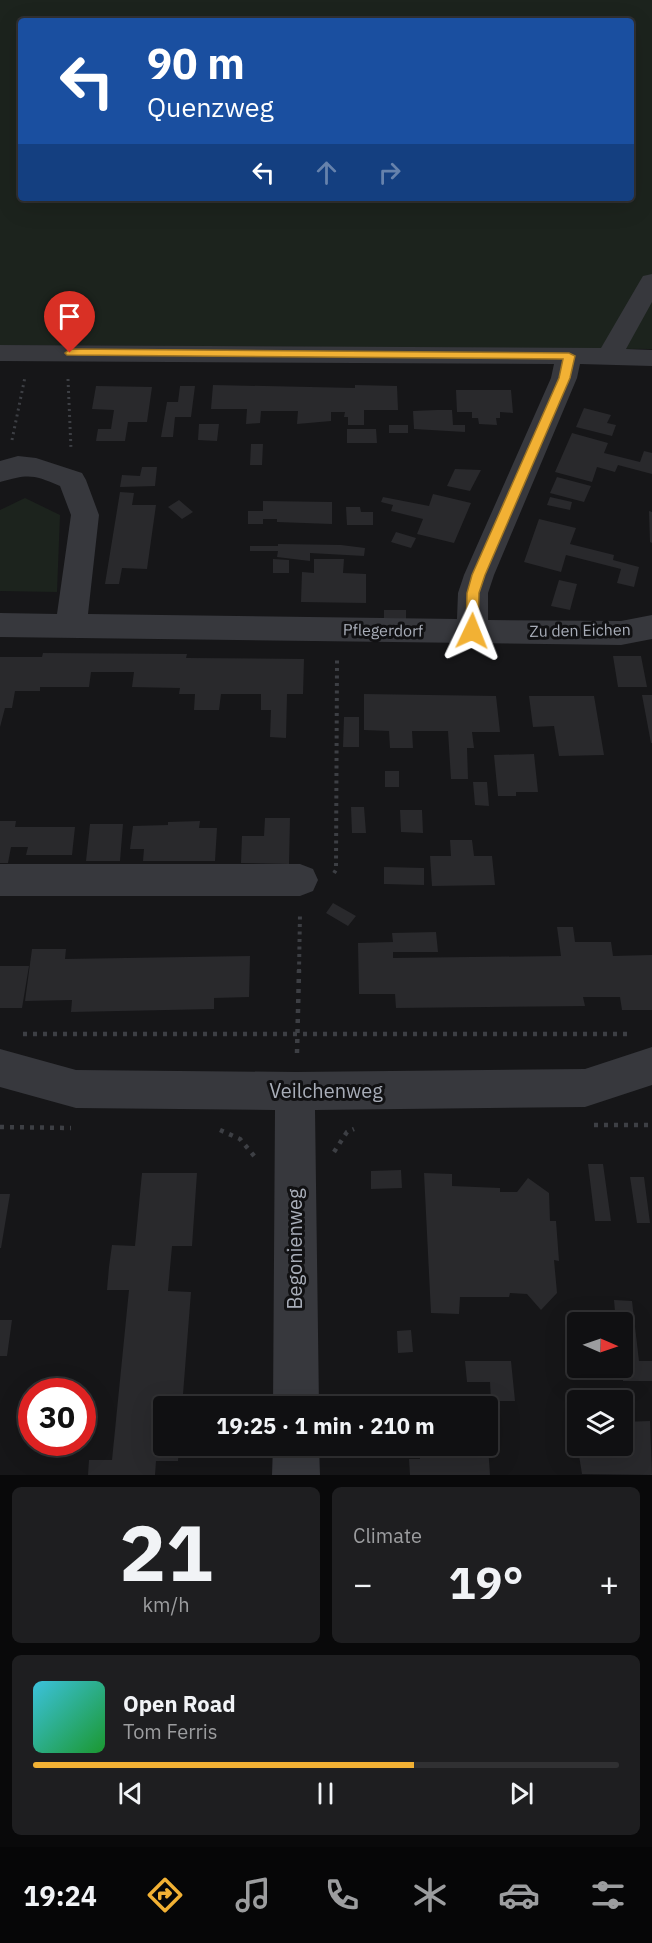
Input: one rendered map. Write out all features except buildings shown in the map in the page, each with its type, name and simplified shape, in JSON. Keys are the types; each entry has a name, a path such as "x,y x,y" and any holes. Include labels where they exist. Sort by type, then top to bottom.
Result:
{"street":[{"path":"609,356 652,280"},
{"path":"0,353 652,358"},
{"path":"472,631 473,593 479,575 564,378 569,356"},
{"path":"4,470 43,467 72,480 85,514 71,626"},
{"name":"Pflegerdorf","path":"0,626 472,631"},
{"name":"Zu den Eichen","path":"472,631 621,633 652,627"},
{"path":"0,880 300,880"},
{"name":"Veilchenweg","path":"6,1051 76,1089 296,1091 585,1088 652,1066"},
{"name":"Begonienweg","path":"295,1396 275,1156 296,1091"},
{"path":"296,1456 296,1475"}],"path":[{"path":"4,470 29,353"},
{"path":"70,353 67,369 72,480"},
{"path":"296,1091 300,880 328,880 336,870 337,629"},
{"path":"6,1051 298,1034 628,1034"},
{"path":"214,1129 230,1132 253,1152 275,1156 336,1152 347,1132 362,1125"},
{"path":"584,1125 652,1125"},
{"path":"0,1127 80,1128"},
{"path":"253,1152 275,1156"}],"shaded area":[{"path":"0,0 652,0 652,349 0,345"},
{"path":"25,498 60,515 57,592 0,591 0,510"}],"route":[{"path":"70,353 569,356 564,378 479,575 473,593 472,631"}]}
